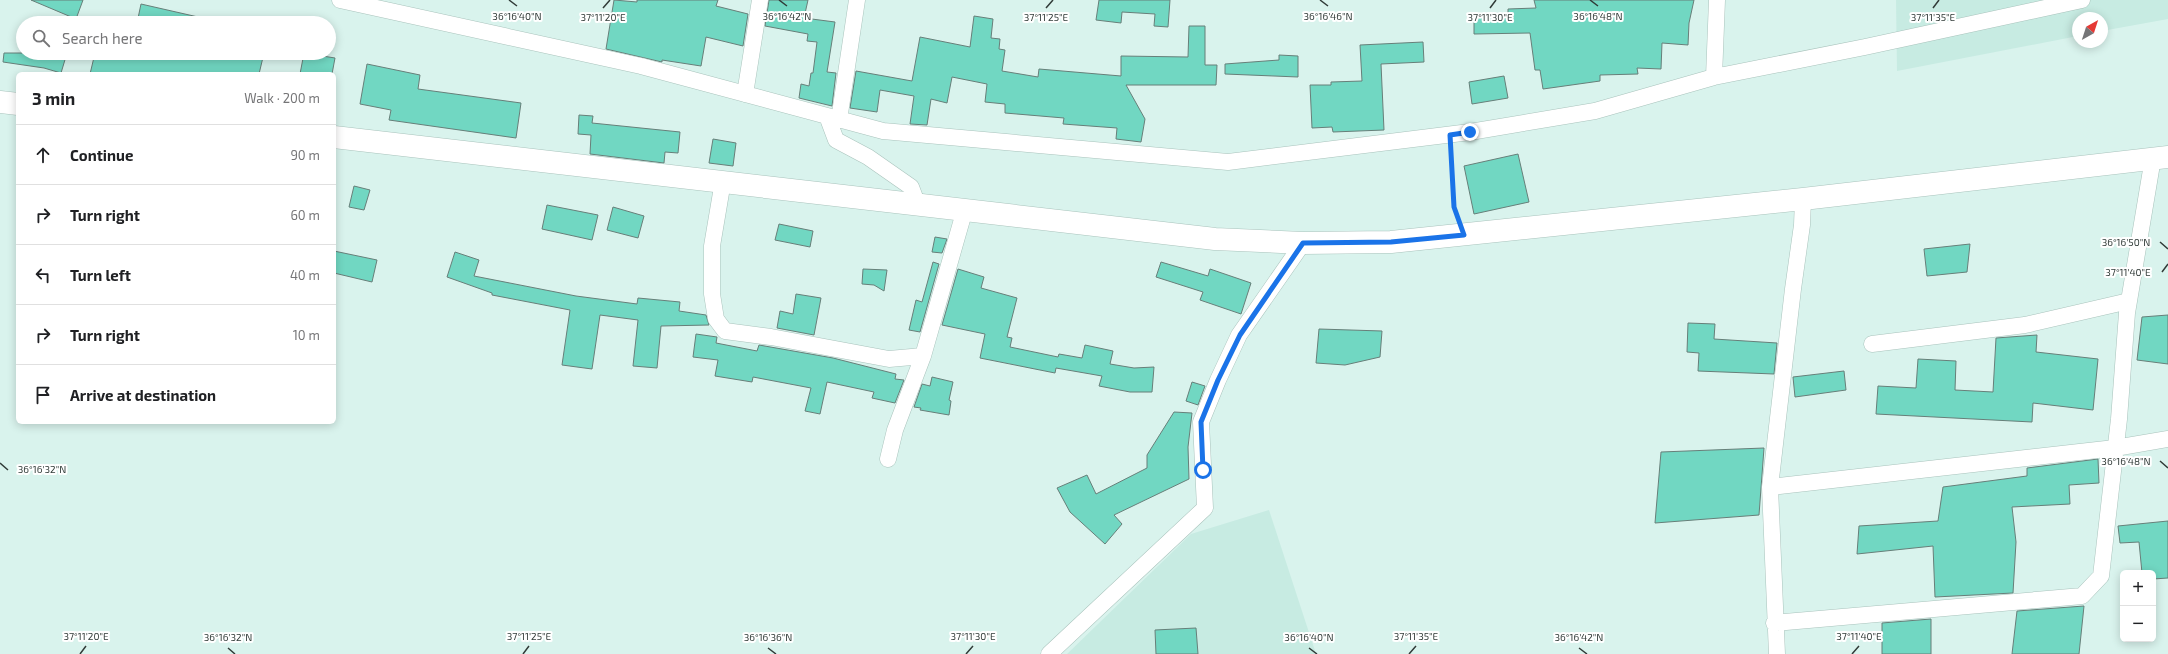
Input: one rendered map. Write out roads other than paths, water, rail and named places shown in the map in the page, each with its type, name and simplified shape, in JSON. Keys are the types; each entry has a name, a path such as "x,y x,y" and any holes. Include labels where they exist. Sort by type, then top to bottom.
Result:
{"main road":[{"path":"0,102 16,104"},
{"path":"336,137 917,203 1215,239 1303,243 1391,242 1464,235 1803,199 2160,158"}],"street":[{"path":"340,0 641,66 883,131 1228,162 1450,135 1595,111 1714,77 1865,47 2082,0"},
{"path":"745,94 760,0"},
{"path":"857,0 833,118 836,140 868,157 911,187 917,203"},
{"path":"1714,77 1717,0"},
{"path":"1774,623 2082,596 2101,576 2129,301 2160,158"},
{"path":"723,181 712,246 712,294 716,319 725,331 771,337 889,359 923,356"},
{"path":"1777,654 1774,623 1770,486 1792,288 1802,225 1803,199"},
{"path":"888,459 895,430 923,356 965,209"},
{"path":"1049,654 1205,508 1201,422 1218,380 1240,335 1303,243"},
{"path":"1872,344 2024,326 2129,301"},
{"path":"1770,486 2115,448 2168,439"}]}
